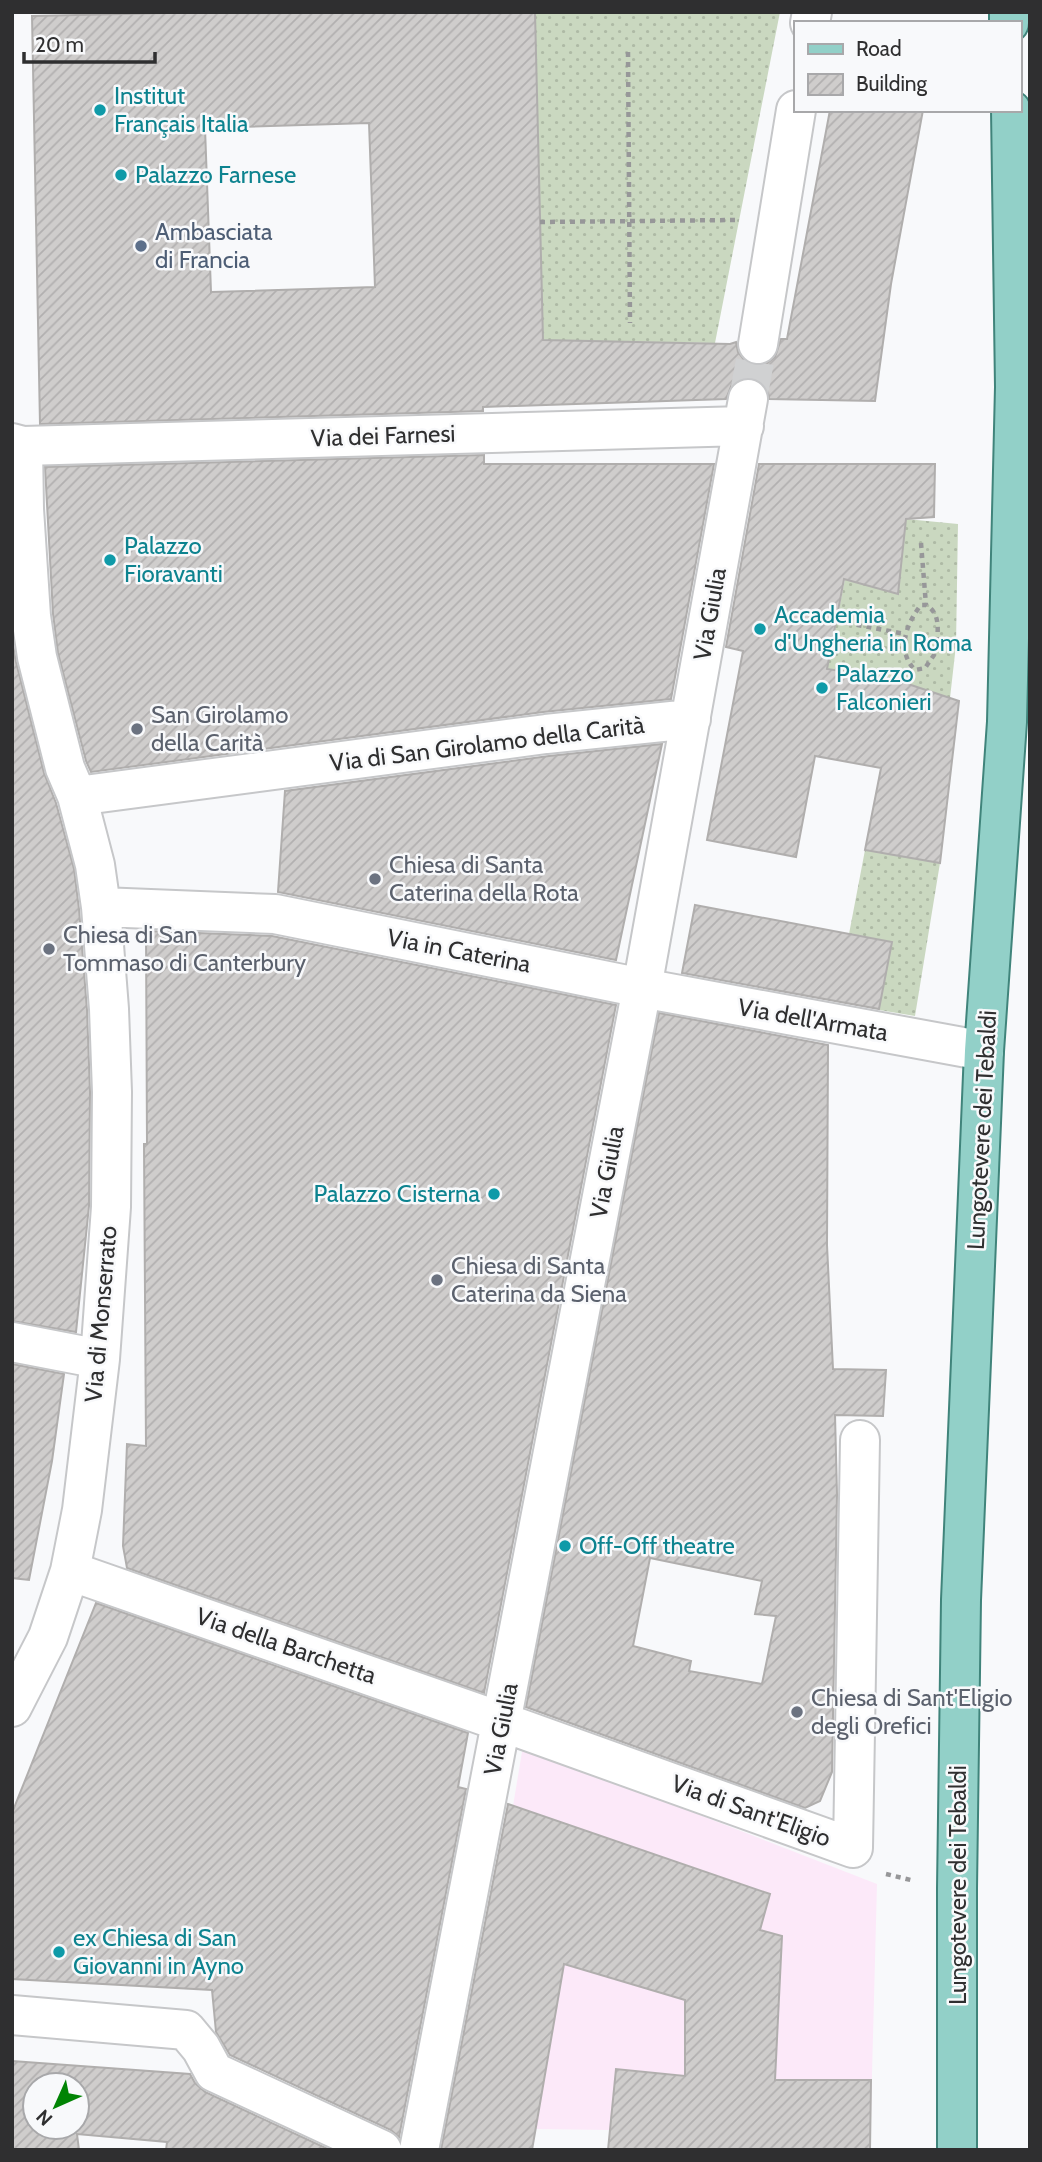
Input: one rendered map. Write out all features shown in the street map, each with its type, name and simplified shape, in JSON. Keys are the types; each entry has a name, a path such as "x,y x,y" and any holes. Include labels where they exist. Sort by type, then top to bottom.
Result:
{"main road":[{"name":"Lungotevere dei Tebaldi","path":"957,2150 961,1600 984,1052 1007,722 1015,387 1011,112"}],"street":[{"path":"758,344 796,112"},
{"name":"Via dei Farnesi","path":"18,444 746,413"},
{"name":"Via Giulia","path":"419,2150 642,988 746,413"},
{"path":"18,444 37,656 65,768 77,796"},
{"name":"Via di San Girolamo della Carità","path":"77,796 546,734 691,719"},
{"name":"Via di Monserrato","path":"12,1707 48,1637 70,1571 82,1510 100,1359 111,1207 112,1092 101,907 95,865 77,796"},
{"name":"Via in Caterina","path":"101,907 275,914 642,988"},
{"name":"Via dell'Armata","path":"642,988 984,1052"},
{"path":"12,1342 100,1359"},
{"name":"Via di Sant'Eligio","path":"502,1722 853,1848 860,1440"},
{"name":"Via della Barchetta","path":"70,1571 502,1722"},
{"path":"12,2015 186,2030 201,2048 214,2071 382,2150"}],"path":[{"path":"628,52 630,323"},
{"path":"540,222 779,222"},
{"path":"921,543 926,605"},
{"path":"921,605 935,611 937,642 934,655 926,668 915,670 910,665 905,653 905,634 921,605"},
{"path":"837,621 905,634"},
{"path":"937,642 956,645"}],"shaded area":[{"path":"523,1746 877,1884 870,2150 701,2150 706,2078 616,2069 610,2130 536,2129 451,2111"}],"green space":[{"path":"535,12 780,12 715,343 543,340"},
{"path":"906,519 958,524 956,645 950,698 893,679 827,669 845,579 898,593"},
{"path":"865,850 940,863 915,1016 879,1010 892,942 849,934"}],"building":[{"name":"Palazzo Farnese","path":"213,12 535,12 543,340 736,342 738,352 745,361 755,366 766,364 775,357 781,339 787,339 830,112 923,112 891,284 875,401 769,399 763,383 751,377 732,384 726,399 483,407 483,411 40,424 32,16","holes":["369,123 375,287 211,292 205,128"]},
{"path":"484,455 484,464 714,464 671,699 543,712 91,772 58,653 53,614 45,467"},
{"name":"Palazzo Falconieri","path":"759,464 935,464 934,517 906,519 898,594 844,579 827,669 893,679 959,701 940,863 865,850 881,768 815,756 796,857 707,840 743,651 726,647"},
{"path":"12,639 44,773 56,803 74,869 79,909 90,1092 89,1206 76,1332 12,1321"},
{"path":"662,744 616,960 278,892 285,791"},
{"path":"695,905 892,942 879,1009 682,973"},
{"path":"146,931 272,936 616,1005 484,1693 127,1568 123,1546 127,1444 146,1446"},
{"path":"659,1013 828,1045 827,1245 833,1369 886,1370 883,1416 835,1415 837,1494 832,1772 820,1801 805,1808 526,1707","holes":["650,1558 762,1581 755,1614 776,1616 762,1684 689,1671 691,1661 633,1646"]},
{"path":"12,1364 64,1374 52,1461 29,1580 12,1578"},
{"path":"96,1603 468,1733 458,1787 466,1789 399,2137 391,2130 230,2055 216,2032 212,1990 12,1979 12,1813"},
{"path":"508,1804 770,1894 760,1930 782,1936 775,2080 871,2080 870,2150 608,2150 616,2069 685,2076 685,2000 564,1964 532,2150 441,2150"},
{"path":"12,2061 190,2074 205,2092 330,2150 166,2150 167,2142 91,2135 91,2071 21,2071 21,2141 78,2141 79,2150 12,2150"}],"tunnel":[{"path":"748,399 758,344"}],"place":[{"name":"Institut Français Italia","path":"100,110"},
{"name":"Palazzo Farnese","path":"121,175"},
{"name":"Ambasciata di Francia","path":"141,246"},
{"name":"Palazzo Fioravanti","path":"110,560"},
{"name":"Accademia d'Ungheria in Roma","path":"760,629"},
{"name":"Palazzo Falconieri","path":"822,688"},
{"name":"San Girolamo della Carità","path":"137,729"},
{"name":"Chiesa di Santa Caterina della Rota","path":"375,879"},
{"name":"Chiesa di San Tommaso di Canterbury","path":"49,949"},
{"name":"Palazzo Cisterna","path":"494,1194"},
{"name":"Chiesa di Santa Caterina da Siena","path":"437,1280"},
{"name":"Off-Off theatre","path":"565,1546"},
{"name":"Chiesa di Sant'Eligio degli Orefici","path":"797,1712"},
{"name":"ex Chiesa di San Giovanni in Ayno","path":"59,1952"}]}
